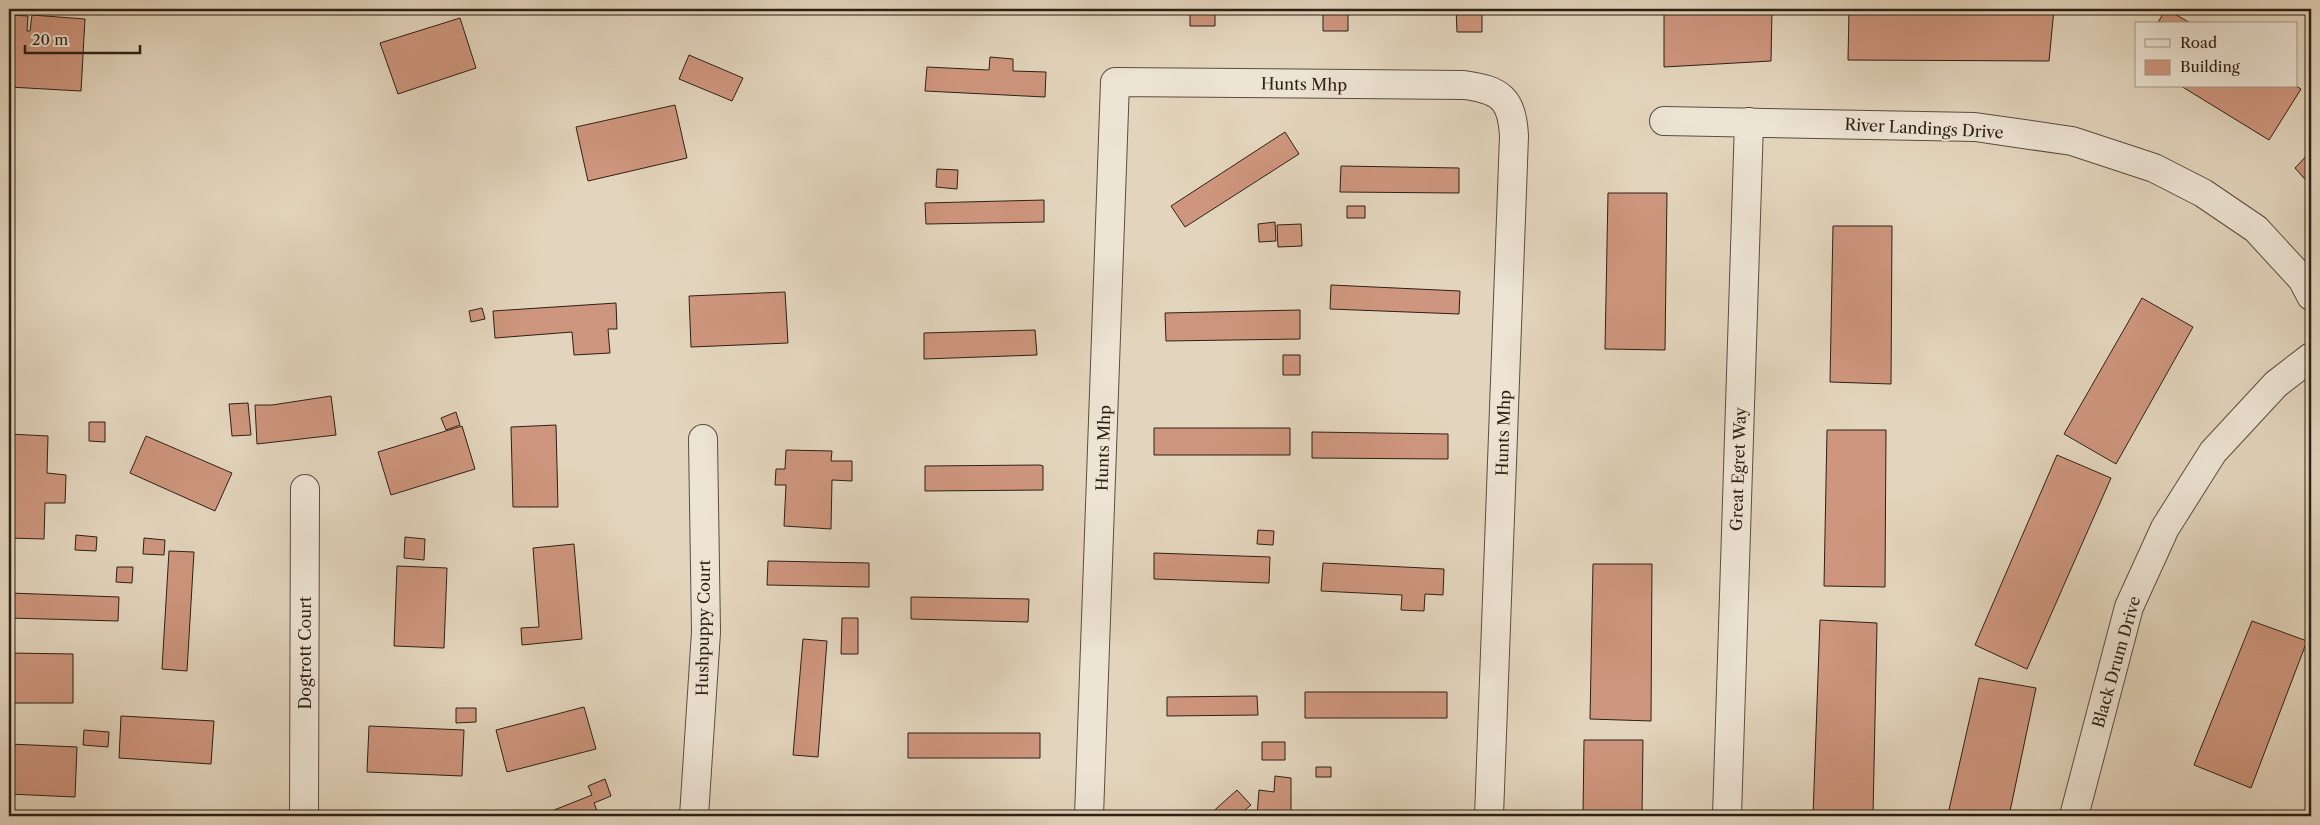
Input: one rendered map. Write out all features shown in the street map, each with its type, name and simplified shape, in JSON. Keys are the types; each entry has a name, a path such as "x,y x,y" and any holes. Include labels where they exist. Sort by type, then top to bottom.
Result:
{"street":[{"name":"Hunts Mhp","path":"1089,816 1115,82 1464,85 1487,88 1503,99 1513,115 1514,146 1489,816"},
{"name":"River Landings Drive","path":"1664,121 1975,128 2072,141 2154,168 2203,194 2256,229 2302,279 2311,296"},
{"name":"Great Egret Way","path":"1728,816 1749,122"},
{"name":"Black Drum Drive","path":"2074,816 2129,607 2165,528 2213,452 2276,384 2311,357"},
{"name":"Hushpuppy Court","path":"694,816 706,632 703,439"},
{"name":"Dogtrott Court","path":"304,816 305,489"}],"building":[{"path":"1190,9 1215,9 1215,26 1190,26"},
{"path":"1304,9 1348,9 1348,31 1323,31 1323,13 1304,13"},
{"path":"1456,9 1482,9 1482,32 1457,32"},
{"path":"1664,9 1772,9 1771,61 1664,67"},
{"path":"1849,9 2054,9 2049,61 1848,60"},
{"path":"2166,9 2189,22 2158,22"},
{"path":"9,15 28,16 27,31 30,31 32,15 85,19 81,91 9,87"},
{"path":"460,18 476,68 398,94 380,43"},
{"path":"689,55 743,78 732,101 679,79"},
{"path":"990,57 1013,59 1013,71 1046,72 1045,97 925,91 927,67 989,70"},
{"path":"2298,87 2301,89 2269,140 2184,88"},
{"path":"675,105 687,158 588,181 576,127"},
{"path":"1285,132 1299,154 1185,227 1171,206"},
{"path":"2311,151 2311,186 2295,168"},
{"path":"1341,166 1459,168 1459,193 1340,192"},
{"path":"937,169 958,170 957,189 936,187"},
{"path":"1608,193 1667,193 1665,350 1605,349"},
{"path":"1044,200 1044,222 926,224 925,203"},
{"path":"1347,206 1365,206 1365,218 1347,218"},
{"path":"1275,222 1276,241 1259,242 1258,224"},
{"path":"1301,224 1302,246 1278,247 1277,225"},
{"path":"1833,226 1892,226 1891,384 1830,382"},
{"path":"1331,285 1460,291 1459,314 1330,309"},
{"path":"785,292 788,343 691,347 689,296"},
{"path":"2142,298 2193,327 2116,464 2064,434"},
{"path":"616,303 617,329 608,329 610,353 574,355 572,332 495,338 493,311"},
{"path":"482,308 485,319 471,322 469,311"},
{"path":"1300,310 1300,339 1166,341 1165,313"},
{"path":"1035,330 1037,355 924,359 924,333"},
{"path":"1283,355 1300,355 1300,375 1283,375"},
{"path":"331,396 336,435 257,444 255,405 272,405"},
{"path":"248,403 251,435 232,436 229,404"},
{"path":"456,412 460,425 446,430 441,418"},
{"path":"89,422 105,422 105,442 89,441"},
{"path":"556,425 558,507 513,507 511,427"},
{"path":"462,426 475,469 391,495 378,452"},
{"path":"1154,428 1290,428 1290,455 1154,455"},
{"path":"1827,430 1886,430 1885,587 1824,586"},
{"path":"1312,432 1448,434 1448,459 1312,458"},
{"path":"9,434 48,436 47,473 66,475 65,503 45,503 44,539 9,538"},
{"path":"146,436 232,473 215,511 130,473"},
{"path":"786,450 832,451 831,461 852,461 852,481 832,480 831,529 784,526 786,485 775,485 776,469 785,469"},
{"path":"2057,455 2111,478 2027,669 1975,645"},
{"path":"925,466 1043,466 1043,490 925,491"},
{"path":"1258,530 1274,531 1273,545 1257,544"},
{"path":"76,535 97,537 96,551 75,550"},
{"path":"405,537 425,539 424,560 404,558"},
{"path":"144,538 165,540 164,555 143,554"},
{"path":"574,544 582,639 522,645 521,628 539,627 533,548"},
{"path":"169,551 194,552 187,671 162,669"},
{"path":"1154,553 1270,557 1269,583 1154,579"},
{"path":"768,561 869,563 869,587 767,585"},
{"path":"1323,563 1444,569 1443,595 1425,594 1424,611 1401,610 1402,595 1321,591"},
{"path":"1593,564 1652,564 1651,721 1590,719"},
{"path":"397,566 447,568 444,648 394,646"},
{"path":"117,567 133,567 132,583 116,582"},
{"path":"9,593 119,597 118,621 9,618"},
{"path":"911,597 1029,599 1028,622 911,619"},
{"path":"842,618 858,618 858,654 841,654"},
{"path":"1820,620 1877,623 1873,816 1813,816"},
{"path":"2252,621 2307,641 2251,788 2194,765"},
{"path":"803,639 827,641 818,757 793,755"},
{"path":"9,653 73,654 73,703 9,703"},
{"path":"1979,678 2036,688 2009,816 1957,816 1948,814"},
{"path":"1305,692 1447,692 1447,718 1305,718"},
{"path":"1257,696 1258,715 1167,716 1167,697"},
{"path":"584,707 596,749 507,772 496,730"},
{"path":"456,708 476,708 476,722 456,723"},
{"path":"121,716 214,721 211,764 119,758"},
{"path":"369,726 464,730 462,776 367,772"},
{"path":"84,730 109,732 108,747 83,745"},
{"path":"908,733 1040,733 1040,758 908,758"},
{"path":"1584,740 1643,740 1642,816 1583,816"},
{"path":"1262,742 1285,742 1285,760 1262,760"},
{"path":"9,744 77,747 75,797 9,794"},
{"path":"1316,767 1331,767 1331,777 1316,777"},
{"path":"1275,776 1291,778 1291,816 1257,816 1259,790 1274,792"},
{"path":"605,779 611,796 594,803 599,816 539,816 592,795 588,786"},
{"path":"1237,790 1251,805 1238,816 1208,816"},
{"path":"1411,810 1415,816 1401,816"},
{"path":"762,811 848,815 848,816 761,816"}]}
